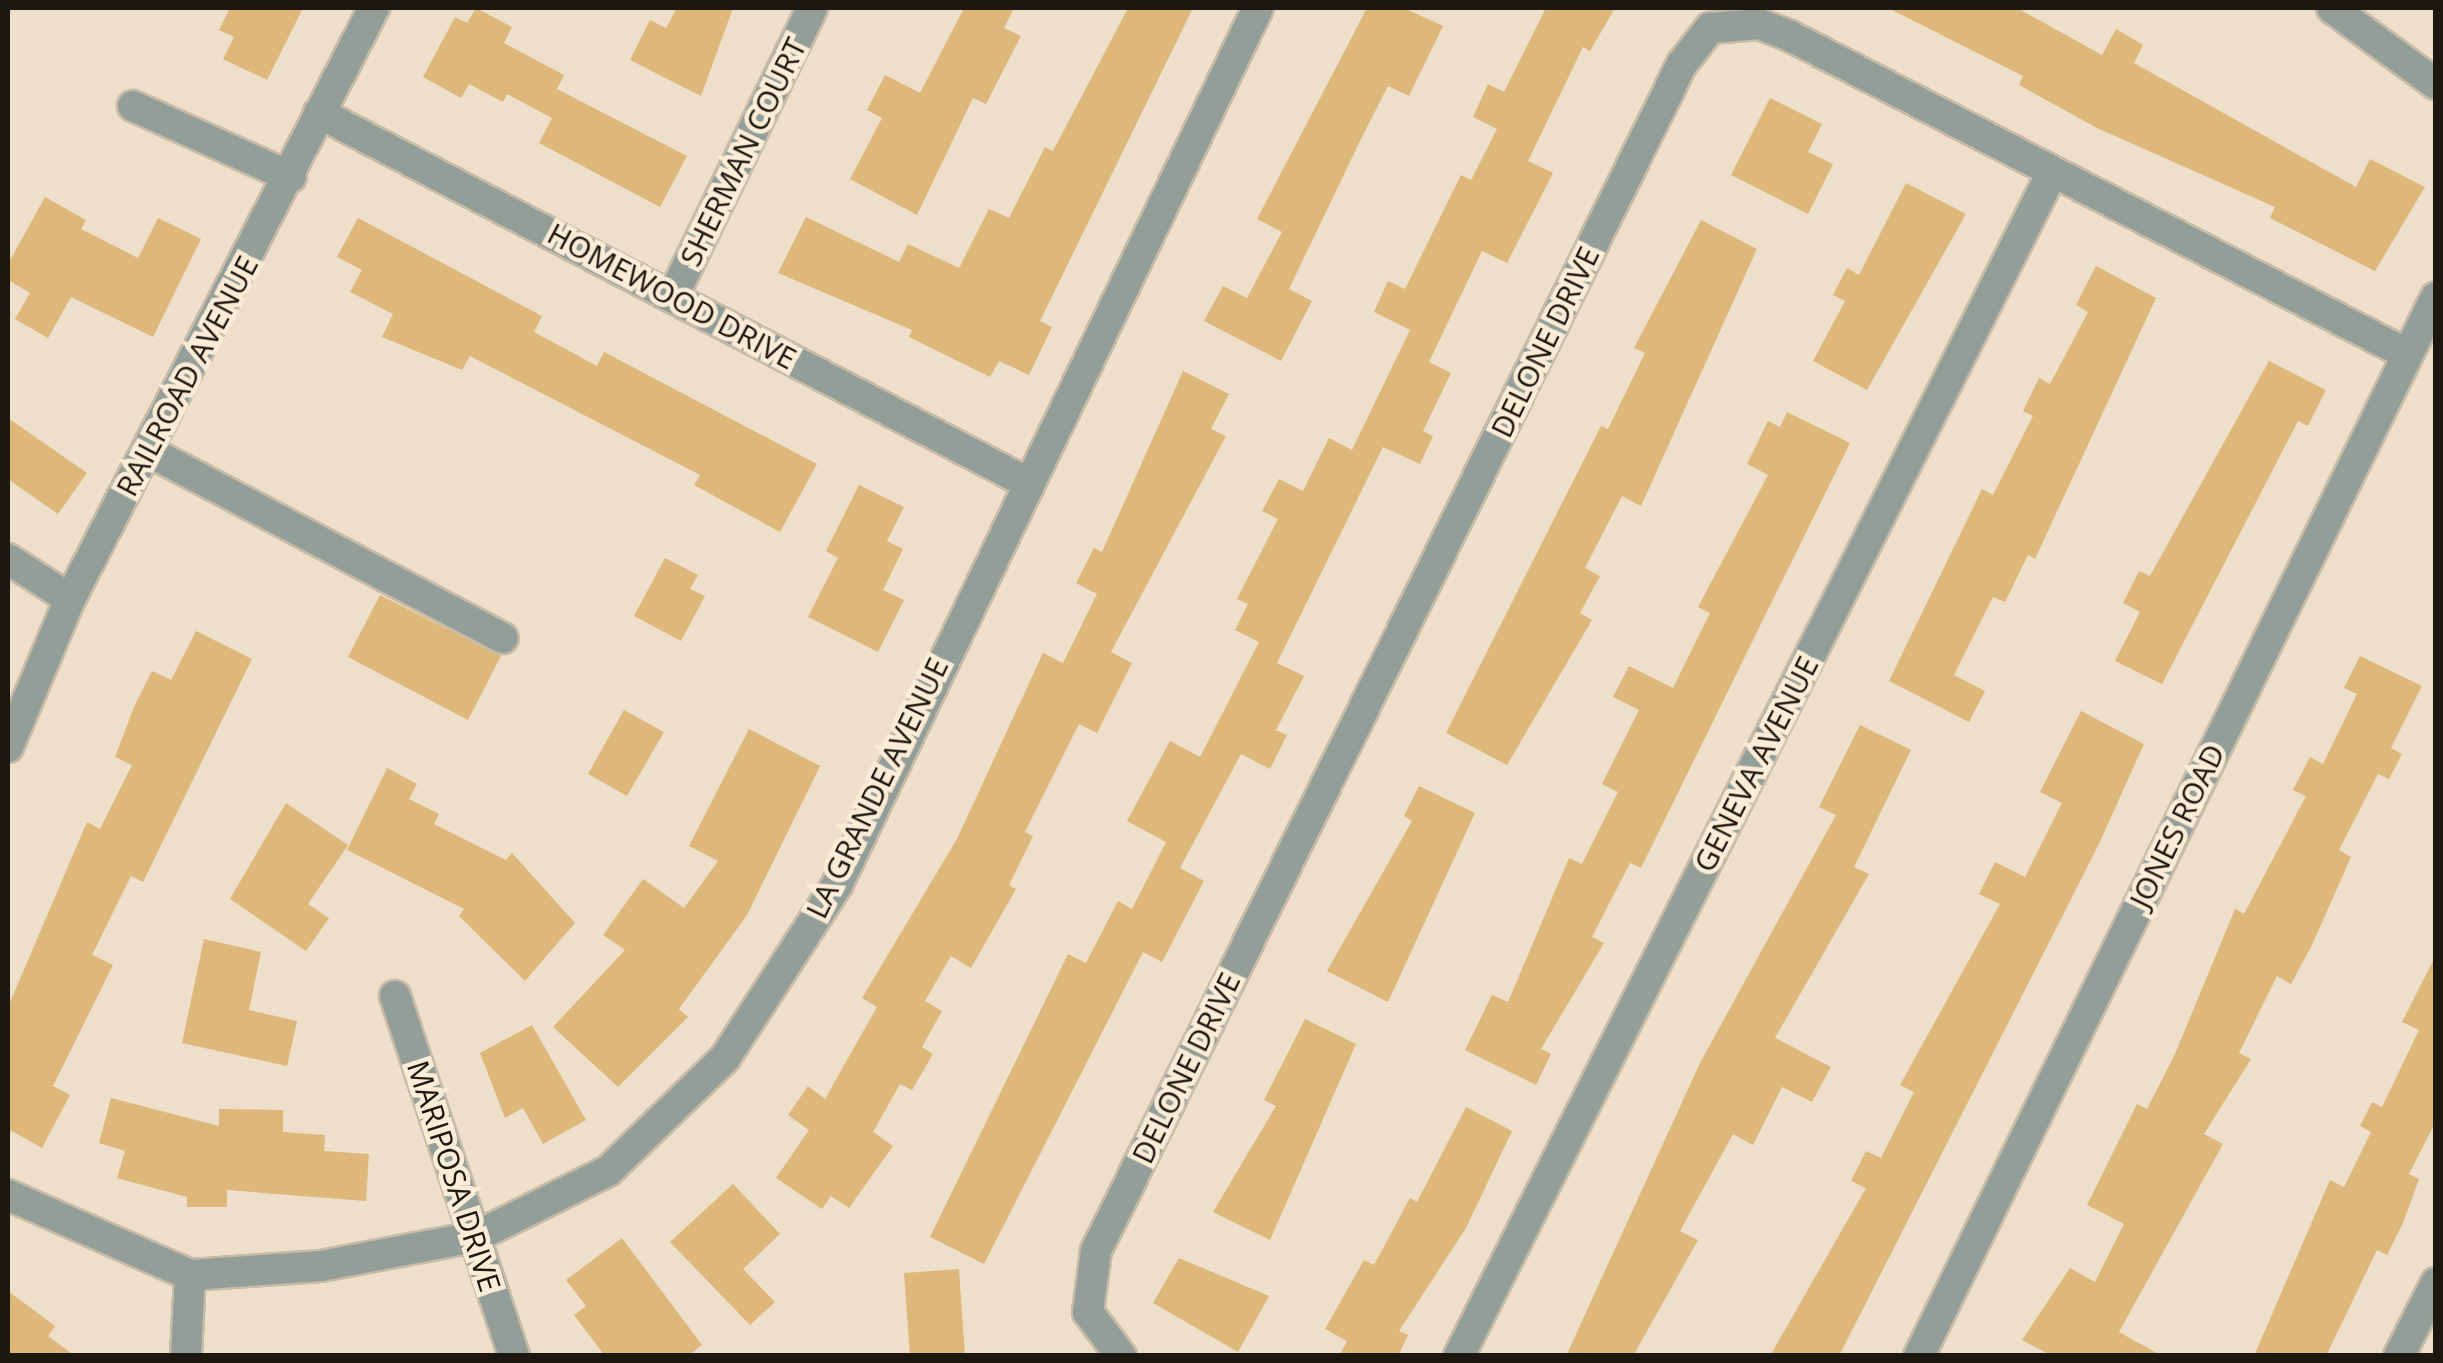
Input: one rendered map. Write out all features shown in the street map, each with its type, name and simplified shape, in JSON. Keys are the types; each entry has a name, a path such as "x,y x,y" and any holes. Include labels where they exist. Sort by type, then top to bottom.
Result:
{"street":[{"name":"RAILROAD AVENUE","path":"8,747 70,599 291,177 319,113 374,8"},
{"name":"SHERMAN COURT","path":"673,296 812,8"},
{"name":"LA GRANDE AVENUE","path":"8,1196 190,1275 321,1266 475,1237 608,1171 725,1058 838,883 1024,481 1258,8"},
{"path":"2332,8 2436,84"},
{"name":"DELONE DRIVE","path":"1121,1356 1088,1312 1096,1251 1698,38 1710,28 1759,24 2407,354"},
{"path":"133,106 291,177"},
{"name":"HOMEWOOD DRIVE","path":"319,113 1024,481"},
{"name":"GENEVA AVENUE","path":"1460,1356 2052,173"},
{"name":"JONES ROAD","path":"1920,1356 2436,297"},
{"path":"148,451 503,638"},
{"path":"8,559 70,599"},
{"name":"MARIPOSA DRIVE","path":"395,996 514,1356"},
{"path":"186,1356 190,1275"},
{"path":"2399,1356 2436,1284"}],"building":[{"path":"230,8 303,8 267,80 223,59 234,37 219,30"},
{"path":"476,8 512,27 504,43 564,75 557,89 687,156 660,207 539,143 552,118 507,94 503,102 469,84 461,98 423,77 455,17 467,23"},
{"path":"677,8 733,8 701,96 630,60 650,20 666,28"},
{"path":"964,8 1014,8 1004,28 1021,36 986,104 973,98 917,215 850,179 882,118 867,110 885,75 920,93"},
{"path":"1128,8 1193,8 1040,321 1052,327 1029,375 999,361 990,377 909,337 912,330 778,273 806,217 899,262 908,244 959,268 989,209 1009,218 1045,147 1053,151"},
{"path":"1367,8 1404,8 1443,26 1409,96 1388,86 1360,141 1289,289 1312,301 1281,361 1204,321 1223,286 1247,298 1282,232 1257,219"},
{"path":"1546,8 1615,8 1590,51 1583,47 1528,161 1553,173 1507,263 1482,251 1429,362 1451,373 1423,431 1433,436 1420,464 1383,447 1277,663 1304,676 1276,730 1287,735 1270,769 1241,754 1180,868 1204,881 1162,962 1143,952 984,1264 930,1237 1068,954 1086,963 1118,901 1132,909 1166,842 1127,821 1170,741 1200,757 1259,642 1235,630 1248,604 1237,599 1278,519 1262,511 1279,479 1303,491 1329,438 1352,450 1410,330 1374,312 1388,281 1405,289 1461,175 1471,180 1497,129 1473,117 1488,84 1504,92"},
{"path":"1888,8 2017,8 2102,55 2116,29 2143,45 2134,63 2356,187 2370,159 2425,187 2375,271 2270,218 2275,207 2097,128 2019,85 2023,76"},
{"path":"1770,98 1822,124 1808,152 1833,164 1808,214 1731,175"},
{"path":"1906,183 1966,214 1867,390 1813,361 1845,301 1833,295 1847,268 1859,275"},
{"path":"45,197 86,220 81,229 138,258 158,218 201,239 153,337 71,297 48,338 15,319 30,293 8,280 8,264"},
{"path":"358,218 542,316 534,332 597,366 604,352 817,464 780,532 694,485 700,475 470,356 462,370 382,337 393,314 350,292 362,270 337,257"},
{"path":"1701,220 1757,249 1641,506 1622,496 1585,568 1600,576 1580,613 1592,620 1507,765 1446,733 1601,426 1608,429 1645,353 1634,348"},
{"path":"2096,266 2156,298 2035,559 2028,555 2005,602 1993,597 1954,675 1985,691 1969,722 1889,681 1982,489 1993,495 2033,416 2023,411 2039,378 2050,384 2088,312 2076,305"},
{"path":"2269,361 2326,390 2308,426 2298,421 2162,684 2115,661 2140,612 2123,603 2139,571 2150,576"},
{"path":"1183,371 1229,394 1211,429 1226,436 1111,652 1132,663 1097,733 1079,724 1025,832 1033,836 1009,885 1016,889 971,968 951,956 925,1001 942,1011 922,1047 933,1054 912,1090 900,1084 873,1132 893,1146 849,1208 831,1196 822,1209 776,1178 809,1130 788,1115 808,1086 825,1099 877,1007 862,998 957,839 1043,653 1063,663 1097,594 1076,583 1094,548 1102,552"},
{"path":"1787,412 1850,443 1641,868 1630,863 1592,937 1604,943 1541,1049 1551,1054 1536,1085 1465,1050 1492,995 1508,1002 1569,858 1582,864 1618,792 1602,784 1639,710 1613,697 1629,666 1673,688 1710,613 1698,607 1768,475 1747,464 1768,421 1780,427"},
{"path":"8,418 87,473 58,514 8,479"},
{"path":"859,485 904,507 887,541 903,549 883,590 904,600 878,652 808,617 838,558 826,551"},
{"path":"665,558 698,575 690,589 705,596 681,641 634,616"},
{"path":"380,595 501,656 468,720 348,657"},
{"path":"196,631 252,659 143,882 131,876 92,955 113,965 53,1086 70,1095 42,1148 8,1129 8,1007 87,822 100,829 132,765 115,757 152,671 171,680"},
{"path":"2360,656 2422,686 2391,748 2402,754 2389,779 2378,774 2339,850 2351,857 2312,945 2291,984 2277,976 2239,1053 2251,1059 2204,1134 2223,1144 2119,1332 2162,1356 2052,1356 2022,1340 2070,1268 2095,1282 2124,1224 2087,1205 2137,1104 2147,1109 2175,1054 2235,909 2244,914 2306,796 2293,790 2310,757 2323,764 2357,694 2344,688"},
{"path":"624,710 664,732 627,796 588,774"},
{"path":"2081,711 2144,744 2098,846 1839,1356 1770,1356 1866,1188 1851,1181 1866,1151 1881,1158 1914,1092 1900,1085 2000,904 1979,894 1995,862 2025,877 2062,803 2040,792"},
{"path":"1860,725 1911,750 1854,867 1869,874 1775,1038 1831,1067 1812,1102 1782,1087 1753,1145 1733,1134 1680,1231 1698,1240 1633,1356 1566,1356 1700,1063 1836,815 1819,807"},
{"path":"749,729 820,766 747,915 679,1009 688,1017 618,1087 553,1027 625,950 603,935 643,879 684,908 718,861 689,846"},
{"path":"387,768 417,784 409,799 439,814 434,824 506,860 512,853 575,923 525,981 459,916 464,909 347,850"},
{"path":"1419,786 1475,813 1388,1002 1327,971 1412,821 1404,816"},
{"path":"286,803 348,845 308,904 329,918 306,951 230,899"},
{"path":"204,939 261,952 249,1010 297,1021 287,1066 182,1043"},
{"path":"2436,955 2436,1121 2409,1174 2419,1179 2403,1223 2387,1255 2377,1250 2326,1356 2254,1356 2330,1180 2344,1187 2371,1132 2360,1126 2372,1102 2382,1107 2419,1030 2402,1022"},
{"path":"1305,1019 1356,1044 1270,1240 1213,1212 1276,1106 1264,1100"},
{"path":"532,1025 586,1120 543,1144 523,1108 505,1118 480,1053"},
{"path":"111,1098 219,1126 219,1109 283,1110 283,1132 325,1135 324,1151 369,1154 366,1201 227,1190 227,1207 187,1207 187,1197 117,1178 125,1151 99,1143"},
{"path":"1466,1107 1512,1131 1466,1228 1399,1331 1408,1335 1398,1356 1339,1356 1347,1341 1325,1329 1364,1260 1374,1265 1410,1198 1417,1202"},
{"path":"733,1184 780,1234 743,1269 775,1302 750,1325 670,1242"},
{"path":"622,1238 702,1345 688,1356 605,1356 574,1315 586,1306 566,1280"},
{"path":"1179,1258 1269,1296 1238,1352 1153,1303"},
{"path":"959,1269 965,1356 910,1356 904,1273"},
{"path":"8,1291 55,1326 48,1336 75,1356 8,1356"}]}
